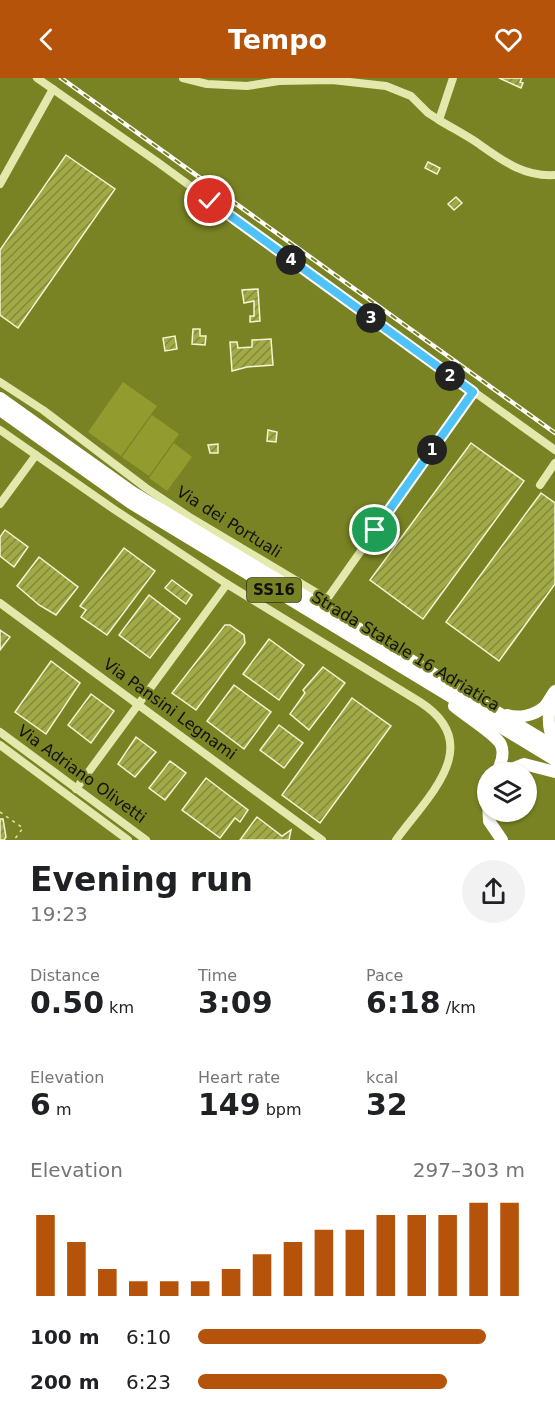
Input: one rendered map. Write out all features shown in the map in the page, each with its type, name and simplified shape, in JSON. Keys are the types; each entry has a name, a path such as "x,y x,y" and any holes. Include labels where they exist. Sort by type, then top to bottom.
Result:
{"highway":[{"name":"Strada Statale 16 Adriatica","path":"0,398 132,492 555,745"},
{"name":"Strada Statale 16 Adriatica","path":"0,410 131,503 555,760"},
{"path":"425,682 466,717 497,738 502,746 503,754 500,762"},
{"path":"488,707 511,717 521,717 544,707 555,691"},
{"path":"555,691 549,710 555,745"},
{"path":"537,768 555,772"},
{"path":"490,822 502,840"}],"street":[{"path":"37,78 156,161 555,450"},
{"path":"183,78 207,84 247,86 279,81 333,80 386,86 411,96 428,113 511,166 529,173 555,175"},
{"path":"439,120 453,78"},
{"path":"0,184 53,89"},
{"name":"Via dei Portuali","path":"0,382 43,410 146,488 191,518 327,599 473,392"},
{"path":"0,430 227,584 420,702 441,720 447,730 450,746 448,767 396,840"},
{"path":"0,504 36,455"},
{"path":"540,485 555,463"},
{"path":"76,789 227,584"},
{"name":"Via Pansini Legnami","path":"0,603 322,840"},
{"name":"Via Adriano Olivetti","path":"0,732 146,840"},
{"name":"Via Adriano Olivetti","path":"0,745 128,840"}],"path":[{"path":"0,812 22,828 16,839"}],"green space":[{"path":"123,382 157,406 121,456 88,432"},
{"path":"152,415 179,434 149,476 122,457"},
{"path":"174,443 192,457 167,491 149,478"}],"building":[{"path":"499,78 522,78 520,82 523,83 521,88"},
{"path":"66,155 115,189 18,328 0,315 0,250"},
{"path":"428,162 440,168 437,174 425,168"},
{"path":"456,197 462,203 454,210 448,204"},
{"path":"258,289 260,321 250,322 250,316 254,316 254,301 244,303 242,290"},
{"path":"193,329 200,329 200,336 206,336 205,345 192,344"},
{"path":"175,336 177,349 165,351 163,338"},
{"path":"271,339 273,365 232,371 230,342 237,342 238,348 252,347 252,340"},
{"path":"268,430 277,432 276,442 267,441"},
{"path":"471,443 524,481 423,619 370,580"},
{"path":"218,444 218,453 210,453 208,445"},
{"path":"541,493 555,503 555,584 499,661 446,622"},
{"path":"5,530 28,547 14,567 0,556 0,537"},
{"path":"124,548 155,571 107,635 81,617 86,610 80,606"},
{"path":"39,557 78,587 56,615 39,605 17,586"},
{"path":"172,580 192,595 186,604 165,588"},
{"path":"149,595 180,619 150,658 119,635"},
{"path":"225,625 230,625 244,635 245,643 196,710 172,693"},
{"path":"0,630 10,637 0,650"},
{"path":"269,639 304,665 279,700 243,674"},
{"path":"51,661 80,683 46,734 15,712"},
{"path":"323,667 345,683 309,730 290,714 305,693 303,690"},
{"path":"234,685 271,712 244,749 207,721"},
{"path":"91,694 114,711 91,743 68,725"},
{"path":"352,698 391,726 320,823 282,795"},
{"path":"279,725 303,743 284,768 260,750"},
{"path":"136,737 156,752 135,777 118,764"},
{"path":"170,761 186,773 165,800 149,788"},
{"path":"206,778 248,810 240,822 235,818 220,838 182,810"},
{"path":"257,817 282,836 291,830 289,840 240,840"},
{"path":"0,819 3,819 6,837 4,840 0,840"}],"railway":[{"path":"61,78 555,433"}],"route":[{"path":"210,201 473,392 375,530"}]}
